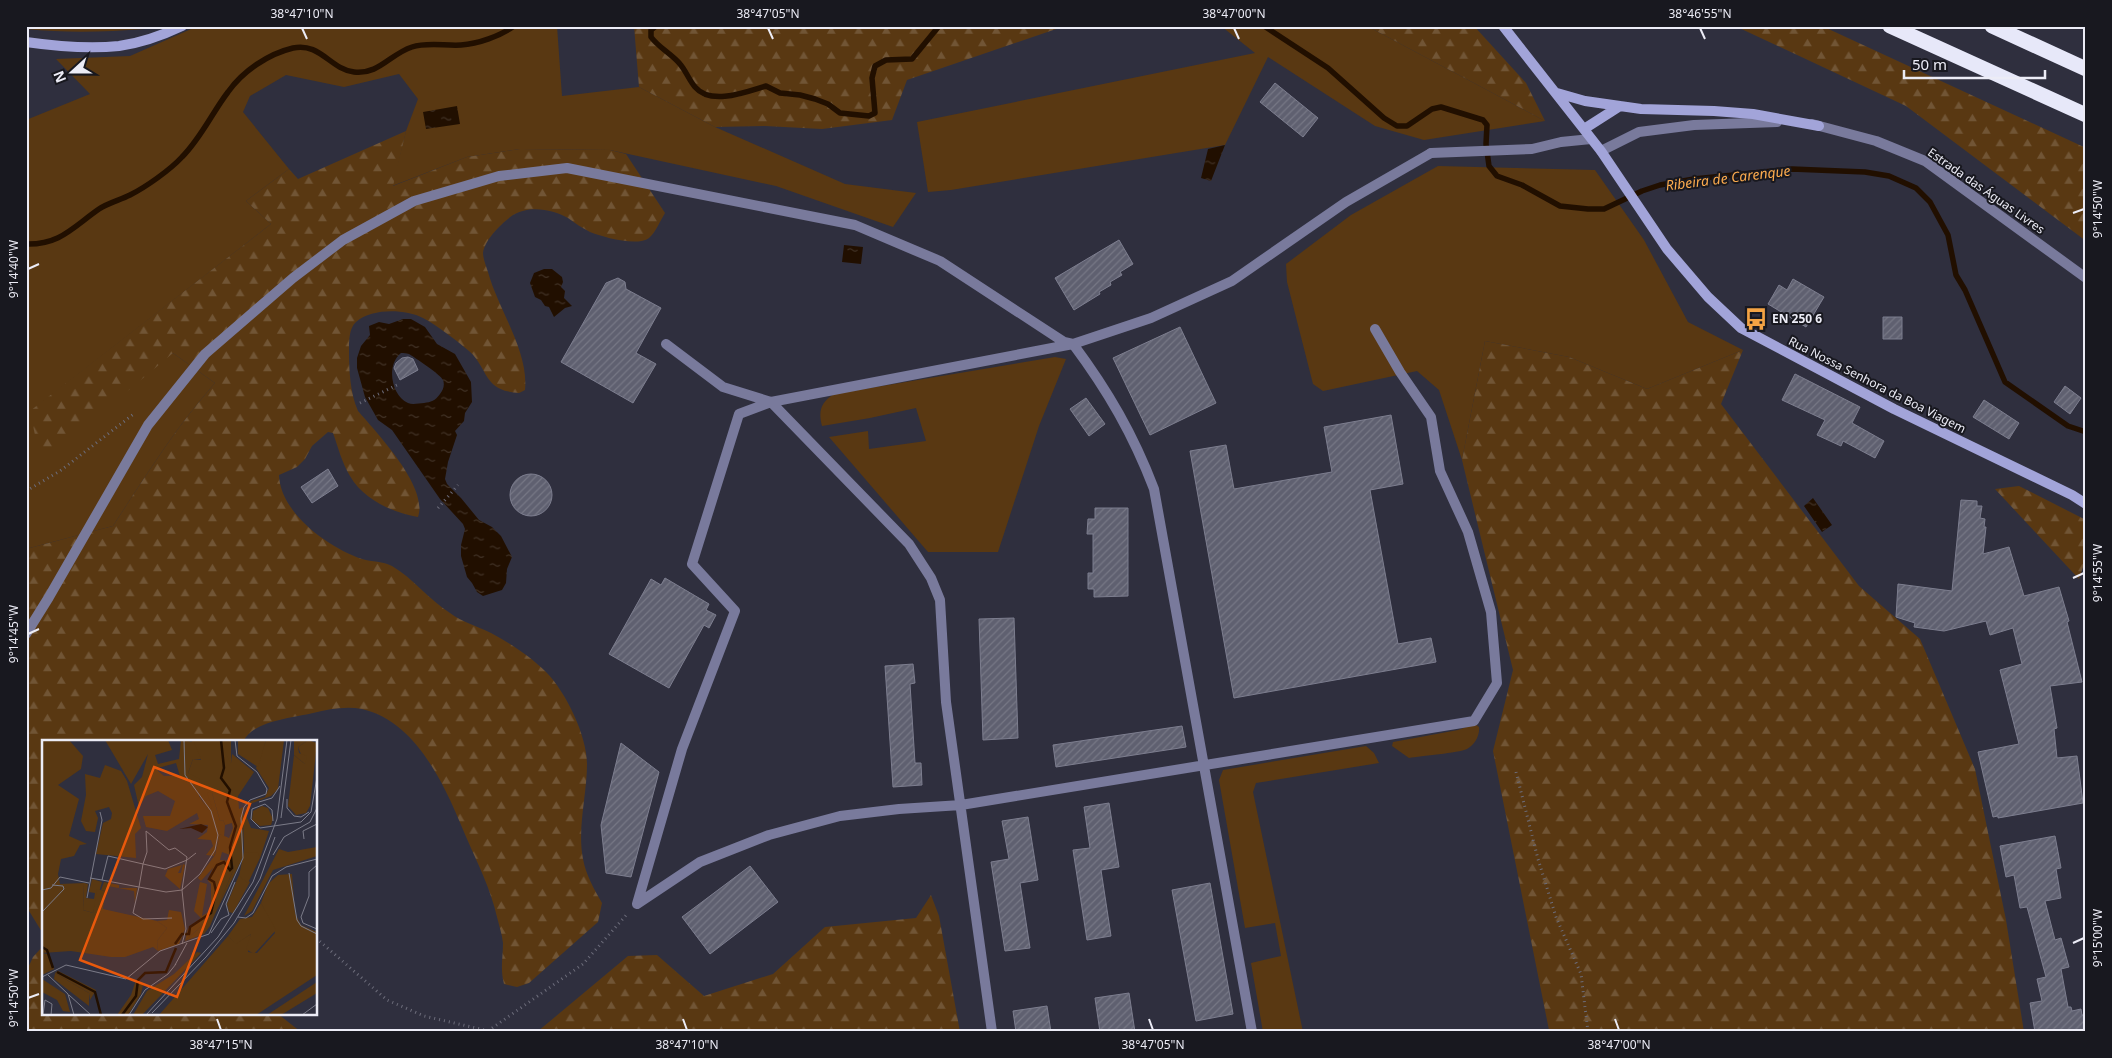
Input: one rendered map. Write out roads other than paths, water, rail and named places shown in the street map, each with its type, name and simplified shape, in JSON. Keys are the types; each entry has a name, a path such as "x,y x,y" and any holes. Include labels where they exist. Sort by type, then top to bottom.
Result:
{"highway":[{"path":"1890,26 2086,115"},
{"path":"1992,26 2086,69"}],"main road":[{"path":"26,42 52,46 119,46 160,35 182,26"},
{"name":"Rua Nossa Senhora da Boa Viagem","path":"1503,26 1601,151 1667,249 1708,297 1741,328 1894,409 2086,504"},
{"path":"1557,94 1585,101 1620,106 1753,114 1819,126"},
{"path":"1584,129 1620,106"}],"street":[{"name":"Estrada das Águas Livres","path":"1601,151 1640,132 1694,125 1756,121 1797,122 1819,126 1876,141 1925,161 2086,278"},
{"path":"1375,329 1400,372 1431,416 1440,471 1468,532 1491,612 1496,683 1474,721 961,805 899,809 840,816 769,835 700,862 637,904 682,749 736,611 692,564 739,414 771,402 1073,344 1151,318 1232,281 1346,202 1431,153 1532,148 1560,142 1591,139"},
{"path":"26,634 148,425 205,354 293,278 344,240 414,201 499,176 567,168 855,225 940,261 1064,342 1073,344 1118,410 1139,452 1154,489 1252,1032"},
{"path":"666,344 723,387 771,402 908,544 931,578 940,600 946,702 992,1032"}],"water":[{"path":"457,106 460,124 426,129 423,112"},
{"path":"1225,145 1211,181 1201,178 1208,149"},
{"path":"844,245 863,247 861,264 842,262"},
{"path":"544,269 552,269 562,277 561,287 565,291 564,298 572,306 565,308 554,317 549,307 545,306 541,300 535,297 530,283 534,273"},
{"path":"403,319 411,319 425,327 437,344 455,354 471,382 472,402 465,413 464,421 455,431 457,435 448,462 445,479 447,484 479,520 492,527 501,536 512,557 507,569 506,583 502,590 483,596 477,592 467,577 461,556 461,545 465,529 463,524 440,499 392,430 378,420 365,397 357,368 357,358 361,346 370,335 369,326 379,322 389,324","holes":["401,353 409,354 433,370 443,380 443,389 435,400 426,403 410,404 398,394 394,387 392,372 396,358"]},
{"path":"1813,498 1832,525 1822,532 1804,506"}],"waterway":[{"name":"Ribeira de Carenque","path":"26,244 38,244 66,234 99,209 136,192 164,173 195,142 234,84 249,70 274,54 302,47 318,52 346,70 363,72 378,67 397,54 412,47 474,43 496,36 514,26"},
{"name":"Ribeira de Carenque","path":"656,26 651,30 651,37 677,60 695,87 702,93 710,96 729,96 766,86 780,93 815,99 828,104 840,113 869,116 875,113 872,78 875,66 886,60 912,59 939,26"},
{"name":"Ribeira de Carenque","path":"1264,26 1328,68 1384,118 1397,126 1407,126 1432,109 1441,107 1483,120 1487,125 1486,144 1489,166 1497,176 1522,185 1560,206 1604,209 1642,191 1660,185 1694,179 1792,169 1865,172 1889,176 1916,188 1930,202 1948,235 1956,275 1965,290 2005,382 2068,426 2086,432"}],"place":[{"name":"EN 250 6","path":"1756,319"}]}
